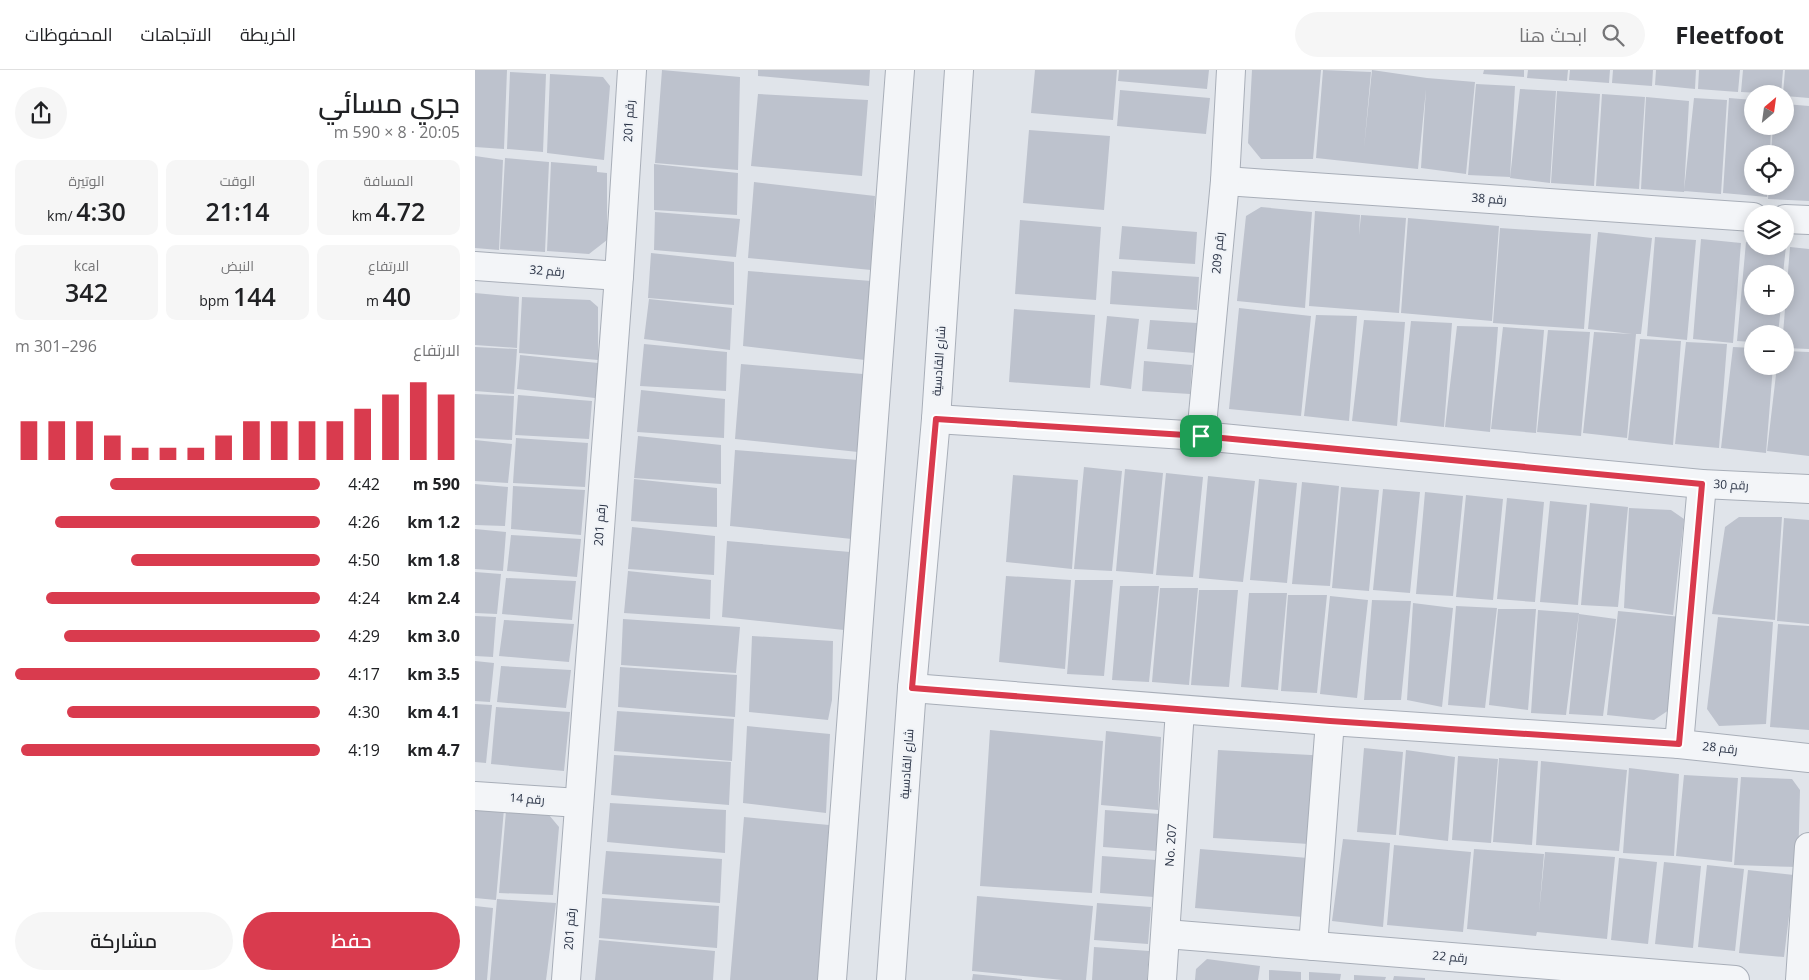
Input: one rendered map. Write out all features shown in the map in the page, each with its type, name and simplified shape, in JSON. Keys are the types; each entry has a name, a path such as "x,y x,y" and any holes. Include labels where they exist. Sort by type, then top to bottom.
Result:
{"street":[{"name":"رقم 201","path":"566,980 619,276 632,70"},
{"path":"832,980 900,70"},
{"name":"شارع القادسية","path":"891,980 912,688 936,419 959,70"},
{"name":"رقم 209","path":"1201,436 1225,182 1231,70"},
{"name":"رقم 38","path":"1225,182 1744,216"},
{"path":"1794,219 1809,220"},
{"name":"رقم 32","path":"475,266 619,276"},
{"name":"رقم 30","path":"936,419 1201,436 1702,484 1809,489"},
{"path":"1679,744 1702,484"},
{"name":"رقم 28","path":"912,688 1330,721 1679,744 1809,758"},
{"name":"No. 207","path":"1162,980 1180,710"},
{"path":"1313,946 1330,721"},
{"name":"رقم 14","path":"475,796 579,803"},
{"path":"1800,980 1809,847"},
{"name":"رقم 22","path":"1166,934 1673,978 1735,980"}],"building":[{"path":"475,70 507,70 504,149 475,147"},
{"path":"662,70 740,77 738,170 655,163"},
{"path":"758,70 870,70 869,86 758,76"},
{"path":"1035,70 1117,70 1113,120 1031,113"},
{"path":"1119,70 1209,70 1207,89 1118,81"},
{"path":"1252,70 1321,70 1313,159 1261,159 1248,143"},
{"path":"1323,70 1371,72 1364,148 1372,70 1427,78 1475,82 1466,174 1421,168 1426,89 1418,169 1316,158"},
{"path":"1484,70 1524,70 1524,77 1483,74"},
{"path":"1528,70 1568,70 1567,81 1527,78"},
{"path":"1570,70 1610,70 1609,83 1569,80"},
{"path":"1613,70 1653,70 1652,86 1612,83"},
{"path":"1656,70 1696,70 1695,89 1655,85"},
{"path":"1699,70 1740,70 1738,92 1698,89"},
{"path":"1743,70 1783,70 1782,85 1744,85 1744,92 1741,92"},
{"path":"1785,70 1809,70 1809,98 1794,97 1794,85 1784,85"},
{"path":"510,72 546,74 543,152 507,149"},
{"path":"550,74 603,77 610,86 604,160 547,153"},
{"path":"1476,84 1515,86 1510,177 1468,175"},
{"path":"1520,89 1556,91 1550,183 1510,178"},
{"path":"1120,90 1210,98 1206,134 1117,126"},
{"path":"1557,91 1600,94 1594,186 1551,183"},
{"path":"758,94 868,100 862,176 751,166"},
{"path":"1602,94 1645,97 1639,189 1596,186"},
{"path":"1646,97 1689,101 1684,192 1641,189"},
{"path":"1694,98 1727,100 1721,194 1684,191"},
{"path":"1729,98 1744,99 1744,135 1771,135 1770,145 1744,145 1744,195 1723,193"},
{"path":"1794,105 1809,106 1809,201 1768,199 1768,195 1794,195 1794,145 1772,145 1772,135 1794,135"},
{"path":"1029,130 1110,136 1104,210 1023,203"},
{"path":"475,156 503,160 499,250 475,248"},
{"path":"505,158 549,162 545,252 500,249"},
{"path":"551,162 597,166 597,172 607,173 607,240 589,254 547,251"},
{"path":"654,164 738,173 737,215 654,210"},
{"path":"754,182 875,196 871,270 748,258"},
{"path":"1745,195 1767,195 1767,197"},
{"path":"1261,207 1312,212 1305,308 1237,301 1246,216"},
{"path":"1315,211 1360,215 1359,235 1361,215 1406,218 1399,313 1309,306"},
{"path":"655,212 740,219 736,257 654,250"},
{"path":"1408,218 1499,226 1492,321 1401,313"},
{"path":"1020,220 1101,227 1096,300 1015,294"},
{"path":"1122,226 1197,232 1195,264 1119,259"},
{"path":"1500,228 1591,234 1584,329 1493,323"},
{"path":"1598,232 1652,238 1641,334 1636,334 1627,438 1583,433 1594,332 1632,334 1588,329"},
{"path":"1655,237 1696,240 1687,340 1647,336"},
{"path":"1701,239 1741,243 1733,343 1693,339"},
{"path":"1794,247 1809,249 1809,349 1794,348 1794,325 1784,325 1785,315 1794,315 1794,265 1789,265 1789,255 1794,255"},
{"path":"651,253 734,262 734,305 648,298"},
{"path":"1745,255 1785,255 1784,265 1744,265 1744,315 1780,315 1779,325 1744,325 1744,341 1737,341"},
{"path":"748,271 871,281 865,360 743,346"},
{"path":"1112,271 1199,277 1197,310 1110,304"},
{"path":"475,293 519,297 517,348 475,345"},
{"path":"522,297 590,300 598,307 598,360 519,353"},
{"path":"649,299 732,308 730,350 644,339"},
{"path":"1239,308 1311,316 1301,416 1229,409"},
{"path":"1014,309 1095,315 1090,388 1009,382"},
{"path":"1316,315 1357,316 1349,421 1304,416"},
{"path":"1107,316 1139,319 1131,389 1100,385"},
{"path":"1150,320 1197,323 1195,353 1147,349"},
{"path":"1364,320 1405,322 1397,426 1352,421"},
{"path":"1411,321 1452,323 1444,427 1400,422"},
{"path":"1457,326 1498,327 1490,432 1445,427"},
{"path":"1503,327 1544,330 1536,433 1491,429"},
{"path":"1548,330 1590,332 1581,436 1537,432"},
{"path":"1640,339 1681,341 1673,445 1628,440"},
{"path":"1686,342 1727,344 1719,448 1675,444"},
{"path":"644,344 727,352 726,391 640,386"},
{"path":"475,347 517,349 514,394 475,391"},
{"path":"1733,347 1744,348 1744,375 1772,375 1766,453 1721,448"},
{"path":"1794,351 1809,352 1809,456 1767,451 1776,375 1794,375"},
{"path":"520,355 598,363 595,398 517,389"},
{"path":"1144,361 1192,365 1190,394 1142,391"},
{"path":"741,364 863,374 858,452 735,439"},
{"path":"641,390 725,399 724,438 637,432"},
{"path":"475,394 514,396 512,440 475,438"},
{"path":"518,395 592,401 589,439 515,435"},
{"path":"638,436 721,445 721,484 634,478"},
{"path":"516,438 588,443 585,487 513,483"},
{"path":"475,440 512,444 508,483 475,481"},
{"path":"735,450 858,460 852,539 730,526"},
{"path":"1084,467 1122,471 1112,571 1074,569"},
{"path":"1125,469 1163,473 1153,574 1116,571"},
{"path":"1166,473 1203,477 1193,577 1156,575"},
{"path":"1013,475 1078,480 1072,569 1006,562"},
{"path":"1208,476 1255,481 1243,582 1199,578"},
{"path":"634,479 717,488 717,527 631,521"},
{"path":"1259,479 1297,483 1287,583 1250,580"},
{"path":"1302,482 1339,486 1330,586 1292,584"},
{"path":"475,484 508,487 505,526 475,525"},
{"path":"513,486 585,490 581,535 511,529"},
{"path":"1341,487 1379,490 1369,591 1332,588"},
{"path":"1383,489 1420,492 1410,593 1373,590"},
{"path":"1425,492 1463,496 1453,596 1416,594"},
{"path":"1466,495 1503,499 1493,600 1456,597"},
{"path":"1507,498 1544,502 1535,602 1497,599"},
{"path":"1550,501 1587,505 1578,605 1540,602"},
{"path":"1590,503 1628,507 1618,607 1581,605"},
{"path":"1629,508 1671,510 1684,519 1673,615 1624,608"},
{"path":"1739,517 1782,517 1775,620 1712,614 1725,527"},
{"path":"1784,518 1809,520 1809,624 1777,621"},
{"path":"632,527 715,536 714,575 628,569"},
{"path":"475,529 506,532 503,571 475,569"},
{"path":"511,535 581,539 577,577 507,571"},
{"path":"727,541 850,552 844,630 722,617"},
{"path":"628,571 711,580 710,619 624,613"},
{"path":"475,572 501,574 497,614 475,613"},
{"path":"1006,576 1071,580 1065,669 999,662"},
{"path":"506,578 576,581 572,620 502,614"},
{"path":"1075,580 1113,580 1104,676 1067,674"},
{"path":"1120,586 1159,586 1149,682 1112,680"},
{"path":"1160,588 1198,588 1189,685 1152,682"},
{"path":"1199,590 1238,590 1229,687 1191,685"},
{"path":"1249,593 1287,593 1278,690 1241,687"},
{"path":"1288,595 1327,595 1317,693 1281,691"},
{"path":"1330,596 1368,600 1357,698 1320,694"},
{"path":"1372,600 1411,601 1401,700 1364,700"},
{"path":"1413,603 1453,608 1442,707 1407,700"},
{"path":"1456,606 1497,608 1485,708 1448,705"},
{"path":"1498,609 1536,609 1528,710 1489,705"},
{"path":"1538,610 1579,613 1566,715 1531,713"},
{"path":"1618,611 1681,617 1672,708 1654,720 1607,715"},
{"path":"1579,614 1616,619 1603,716 1569,714"},
{"path":"475,616 496,617 493,657 475,656"},
{"path":"1718,617 1773,622 1766,724 1719,726 1707,709"},
{"path":"623,619 740,627 736,673 621,665"},
{"path":"504,620 574,624 569,662 499,656"},
{"path":"1778,624 1809,626 1809,730 1770,727"},
{"path":"752,636 833,641 832,700 828,720 749,712"},
{"path":"475,661 494,663 490,702 475,701"},
{"path":"501,666 571,670 566,708 497,702"},
{"path":"620,667 737,675 735,717 618,707"},
{"path":"475,704 492,705 486,763 475,762"},
{"path":"496,707 570,712 564,771 491,764"},
{"path":"617,711 734,719 732,761 614,751"},
{"path":"747,726 830,734 826,813 743,803"},
{"path":"990,730 1103,741 1092,893 980,886"},
{"path":"1106,731 1161,737 1158,810 1101,805"},
{"path":"1364,748 1403,752 1396,835 1357,832"},
{"path":"1218,750 1329,756 1324,845 1213,838"},
{"path":"1406,750 1455,757 1448,841 1399,835"},
{"path":"614,755 731,762 729,805 611,795"},
{"path":"1458,756 1498,759 1491,843 1452,840"},
{"path":"1499,758 1538,761 1532,845 1493,842"},
{"path":"1541,761 1627,770 1619,851 1536,845"},
{"path":"1629,768 1679,774 1674,856 1623,853"},
{"path":"1684,775 1738,778 1732,862 1676,856"},
{"path":"1741,777 1792,779 1800,790 1798,867 1734,865"},
{"path":"610,803 726,810 725,853 607,842"},
{"path":"475,808 504,809 496,900 475,898"},
{"path":"1105,810 1160,814 1157,851 1103,847"},
{"path":"506,811 549,815 559,827 553,895 499,893"},
{"path":"744,817 829,825 818,980 730,980"},
{"path":"1343,839 1390,843 1383,927 1332,921"},
{"path":"1394,845 1471,852 1463,932 1387,925"},
{"path":"1200,849 1308,858 1303,917 1195,908"},
{"path":"1474,849 1544,854 1539,913 1545,852 1615,857 1607,939 1537,932 1536,936 1467,929"},
{"path":"606,851 722,859 720,903 602,894"},
{"path":"1102,856 1157,860 1154,897 1100,893"},
{"path":"1619,858 1657,862 1648,944 1611,940"},
{"path":"1664,862 1701,866 1693,948 1655,944"},
{"path":"1707,865 1744,869 1735,951 1698,947"},
{"path":"1748,870 1794,875 1784,957 1739,953"},
{"path":"977,896 1093,906 1086,980 1063,980 972,971"},
{"path":"602,898 719,906 717,948 599,938"},
{"path":"497,899 556,903 546,980 490,980"},
{"path":"1097,903 1151,907 1148,944 1094,940"},
{"path":"475,906 493,908 487,980 475,980"},
{"path":"599,940 715,951 713,980 595,980"},
{"path":"1094,947 1149,951 1147,980 1092,980"},
{"path":"1207,959 1260,966 1258,980 1195,980 1196,969"},
{"path":"1269,970 1301,972 1301,980 1269,980"},
{"path":"1309,972 1341,974 1340,980 1309,980"},
{"path":"973,974 1022,979 1022,980 972,980"},
{"path":"1354,975 1386,977 1385,980 1354,980"},
{"path":"1394,976 1425,978 1425,980 1393,980"}],"route":[{"path":"936,419 1201,436 1702,484 1679,744 1330,721 912,688 936,419"}]}
